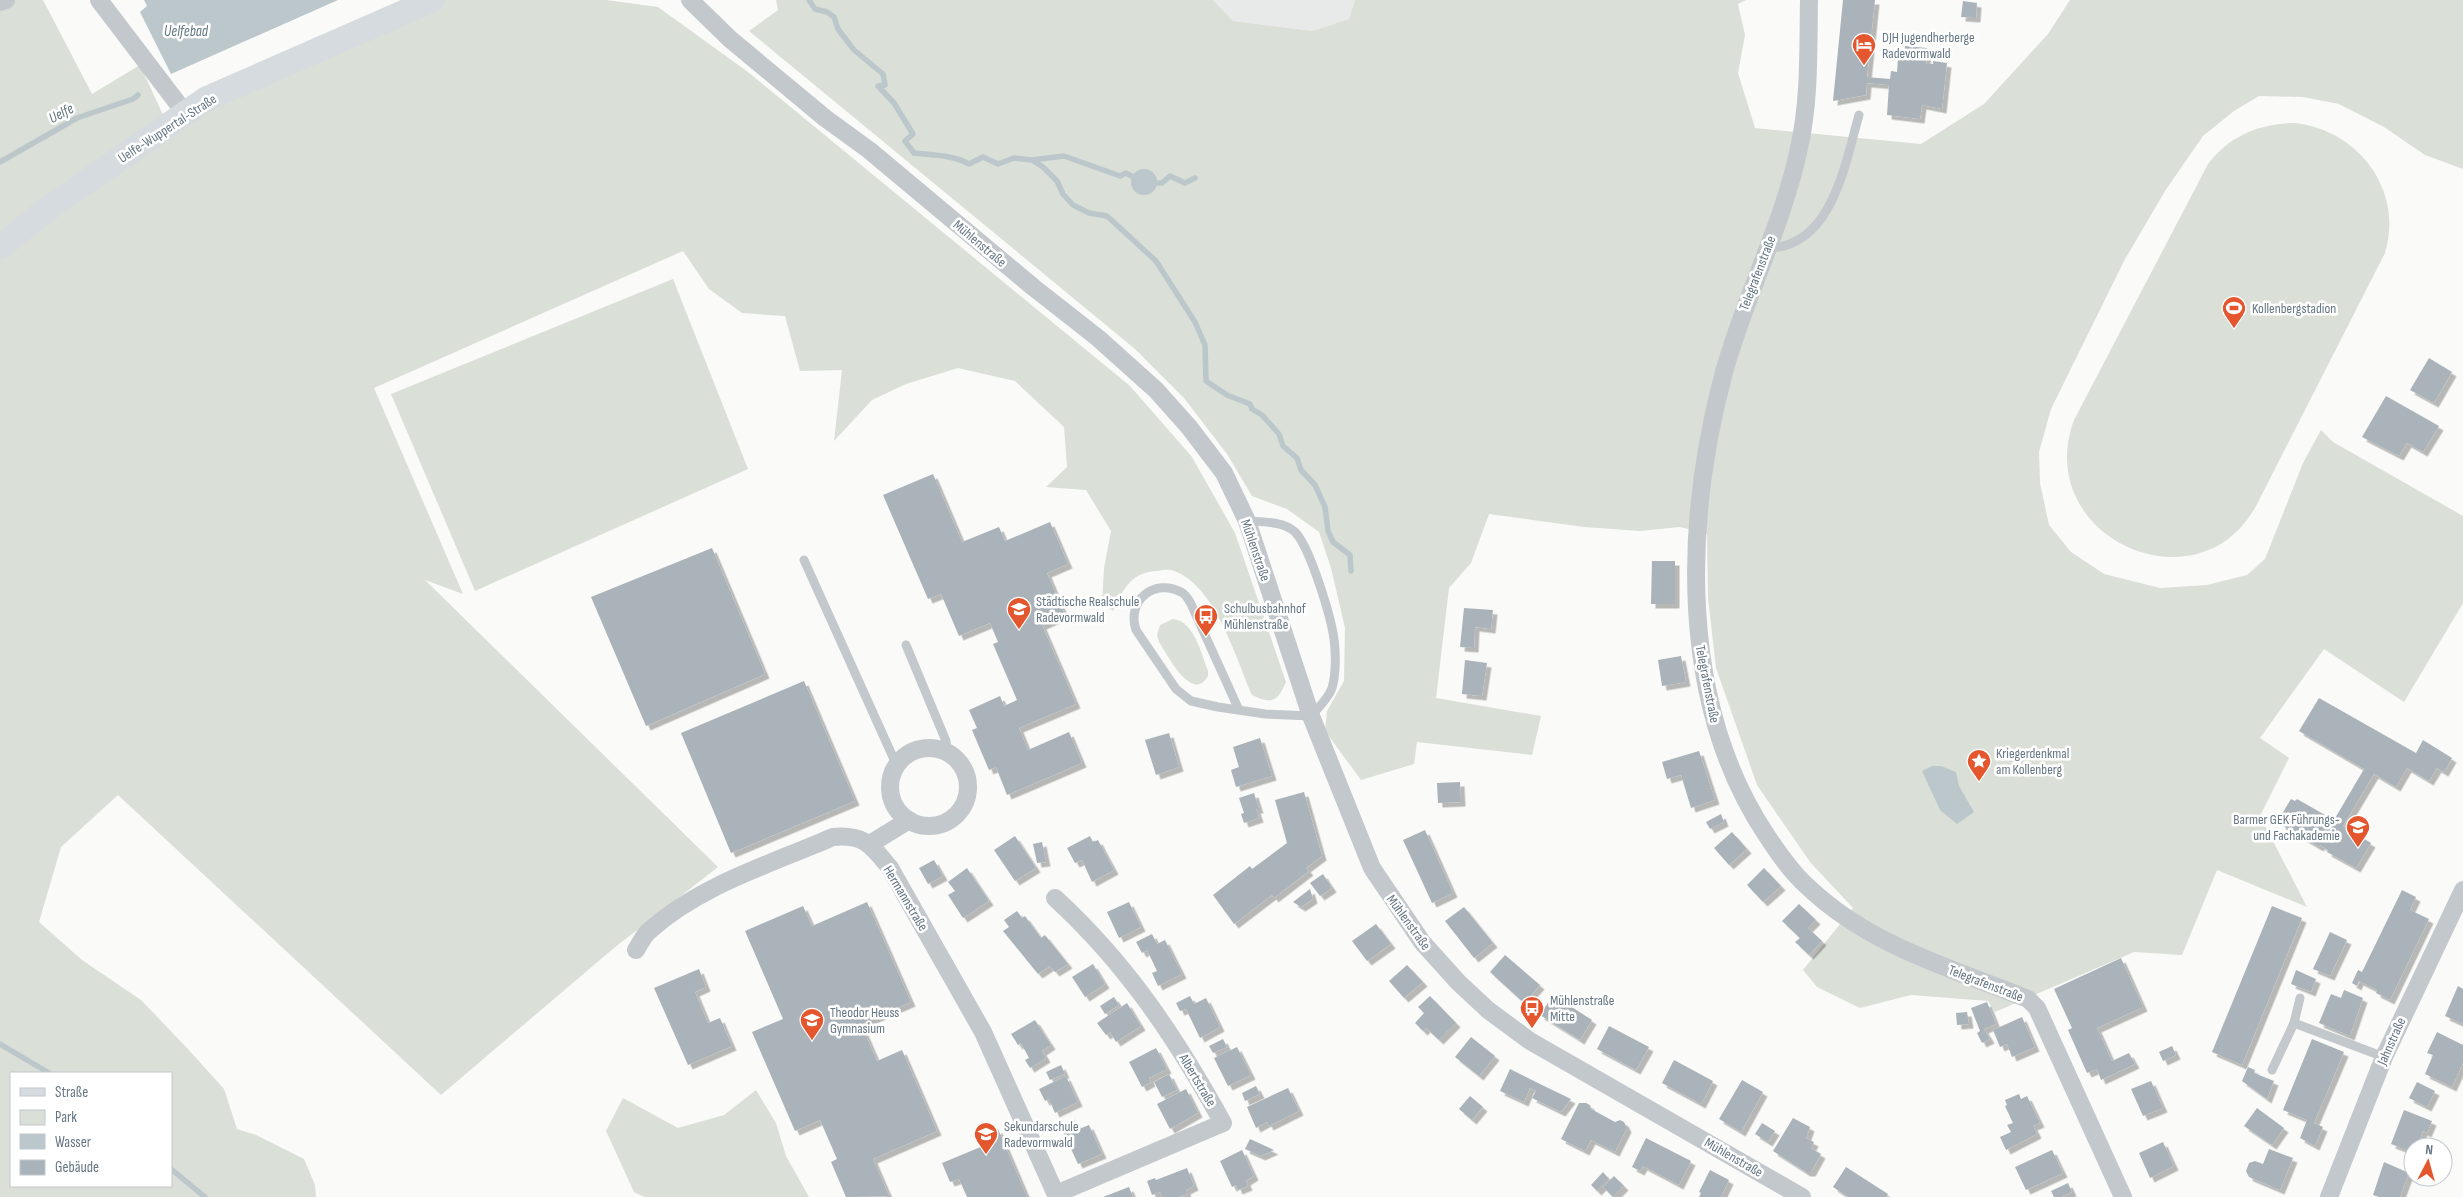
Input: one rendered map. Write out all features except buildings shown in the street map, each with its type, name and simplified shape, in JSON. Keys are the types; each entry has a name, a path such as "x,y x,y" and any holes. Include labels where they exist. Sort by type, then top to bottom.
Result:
{"main road":[{"name":"Uelfe-Wuppertal-Straße","path":"0,246 50,208 206,99 432,0"}],"street":[{"path":"0,2 6,0"},
{"path":"99,0 185,113"},
{"name":"Mühlenstraße","path":"690,0 730,39 1098,338 1156,390 1190,427 1224,473 1247,521 1311,716 1372,868 1422,942 1458,982 1488,1010 1530,1041 1802,1197"},
{"name":"Telegrafenstraße","path":"1809,0 1803,130 1794,166 1768,248 1734,338 1718,396 1703,482 1698,525 1696,582 1700,644 1714,721 1727,760 1756,819 1776,850 1807,887 1870,934 1898,949 2028,999 2037,1008 2124,1197"},
{"path":"933,748 946,752 960,763 966,774 968,790 964,805 956,816 944,824 926,826 909,820 899,812 891,796 891,780 897,766 908,754 921,749 933,748"},
{"path":"636,950 647,932 691,901 718,886 834,837 859,838 870,844 909,820"},
{"name":"Hermannstraße","path":"870,844 890,868 983,1032 1056,1195"},
{"name":"Jahnstraße","path":"2329,1197 2384,1057 2463,890"},
{"name":"Albertstraße","path":"1055,898 1085,926 1128,974 1197,1076 1223,1123 1056,1195"}],"lane":[{"path":"1768,248 1792,244 1806,235 1822,219 1842,176 1859,115"},
{"path":"1239,710 1191,604 1182,592 1162,588 1147,593 1136,601 1132,619 1136,630 1176,689 1191,701 1239,710 1288,716 1311,716 1326,700 1332,688 1334,639 1322,594 1305,548 1294,532 1275,523 1247,521"},
{"path":"804,560 897,766"},
{"path":"906,644 946,741 946,752"},
{"path":"2272,1070 2294,1023 2300,998"},
{"path":"2294,1023 2384,1057"}],"shaded area":[{"path":"1213,0 1355,0 1349,19 1313,31 1233,21"}],"green space":[{"path":"0,0 43,0 92,94 140,65 164,117 0,240"},
{"path":"433,0 606,0 658,7 748,72 1130,386 1192,457 1235,533 1286,682 1274,699 1265,700 1252,695 1231,643 1212,607 1201,591 1188,579 1174,571 1166,570 1141,574 1125,588 1113,611 1102,604 1104,568 1111,531 1086,490 1046,487 1067,467 1064,427 1015,381 958,368 906,384 872,400 834,441 842,370 800,371 785,316 742,313 709,289 683,251 374,388 463,594 425,580 718,867 614,948 441,1095 118,795 61,847 39,922 82,960 141,1000 187,1048 224,1089 237,1129 256,1135 304,1159 315,1185 316,1197 0,1197 0,247 185,113"},
{"path":"776,0 1213,0 1233,21 1313,31 1349,19 1355,0 1746,0 1738,4 1745,35 1738,73 1755,128 1921,144 1984,104 2048,34 2070,0 2463,0 2463,169 2425,155 2384,127 2339,104 2303,97 2259,96 2234,111 2203,136 2165,191 2124,261 2051,409 2039,452 2040,483 2049,525 2071,552 2104,574 2160,588 2207,585 2247,575 2265,559 2303,463 2321,430 2333,442 2463,516 2463,603 2404,702 2324,649 2260,738 2289,758 2260,816 2307,907 2217,870 2182,955 2134,952 1995,1012 1988,1001 1911,995 1860,1008 1817,987 1803,970 1853,908 1810,862 1757,785 1716,668 1708,598 1707,534 1680,527 1640,531 1584,527 1489,514 1471,563 1449,588 1436,698 1541,716 1532,755 1417,742 1414,764 1361,780 1325,731 1327,711 1344,681 1345,628 1331,568 1319,532 1287,509 1252,496 1227,454 1184,398 1135,349 749,31 778,10"},
{"name":"Kollenbergstadion","path":"2295,123 2318,128 2338,137 2356,151 2371,167 2381,186 2388,207 2389,230 2385,253 2256,506 2229,538 2197,554 2161,556 2127,547 2097,526 2076,497 2067,461 2074,420 2208,164 2216,154 2246,133 2270,125"},
{"path":"673,279 748,469 475,591 391,394"},
{"path":"1173,619 1186,625 1196,639 1208,671 1208,676 1202,683 1195,684 1180,674 1159,642 1157,635 1160,625"},
{"path":"756,1090 776,1123 786,1156 809,1197 644,1197 634,1192 606,1131 623,1098 678,1128 724,1115"}],"water":[{"name":"Uelfebad","path":"144,0 338,0 171,74 140,12 147,6"},
{"path":"1144,169 1153,173 1157,182 1153,191 1144,195 1135,191 1131,182 1135,173"},
{"path":"1932,766 1941,766 1956,772 1959,786 1974,812 1957,824 1940,810 1922,771"}],"waterway":[{"path":"809,0 815,9 827,12 834,17 838,29 854,50 883,74 885,85 878,86 894,103 913,134 905,141 914,153 949,157 969,164 983,157 998,164 1014,158 1032,160 1043,167 1057,181 1063,194 1073,205 1089,213 1107,216 1156,261 1195,322 1205,345 1206,381 1227,395 1250,404 1252,409 1262,415 1279,434 1283,446 1297,458 1301,470 1315,485 1325,507 1328,531 1333,542 1350,555 1351,571"},
{"name":"Uelfe","path":"0,162 77,118 133,99 138,95"},
{"path":"1032,160 1064,156 1120,176 1126,173 1137,179"},
{"path":"1150,183 1162,183 1170,176 1185,183 1195,178"},
{"path":"0,1044 47,1072"},
{"path":"172,1170 205,1197"}],"place":[{"name":"DJH Jugendherberge Radevormwald","path":"1864,66"},
{"name":"Kollenbergstadion","path":"2234,329"},
{"name":"Städtische Realschule Radevormwald","path":"1019,630"},
{"name":"Schulbusbahnhof Mühlenstraße","path":"1206,637"},
{"name":"Kriegerdenkmal am Kollenberg","path":"1979,782"},
{"name":"Barmer GEK Führungs- und Fachakademie","path":"2358,848"},
{"name":"Mühlenstraße Mitte","path":"1532,1029"},
{"name":"Theodor Heuss Gymnasium","path":"812,1041"},
{"name":"Sekundarschule Radevormwald","path":"986,1155"}]}
